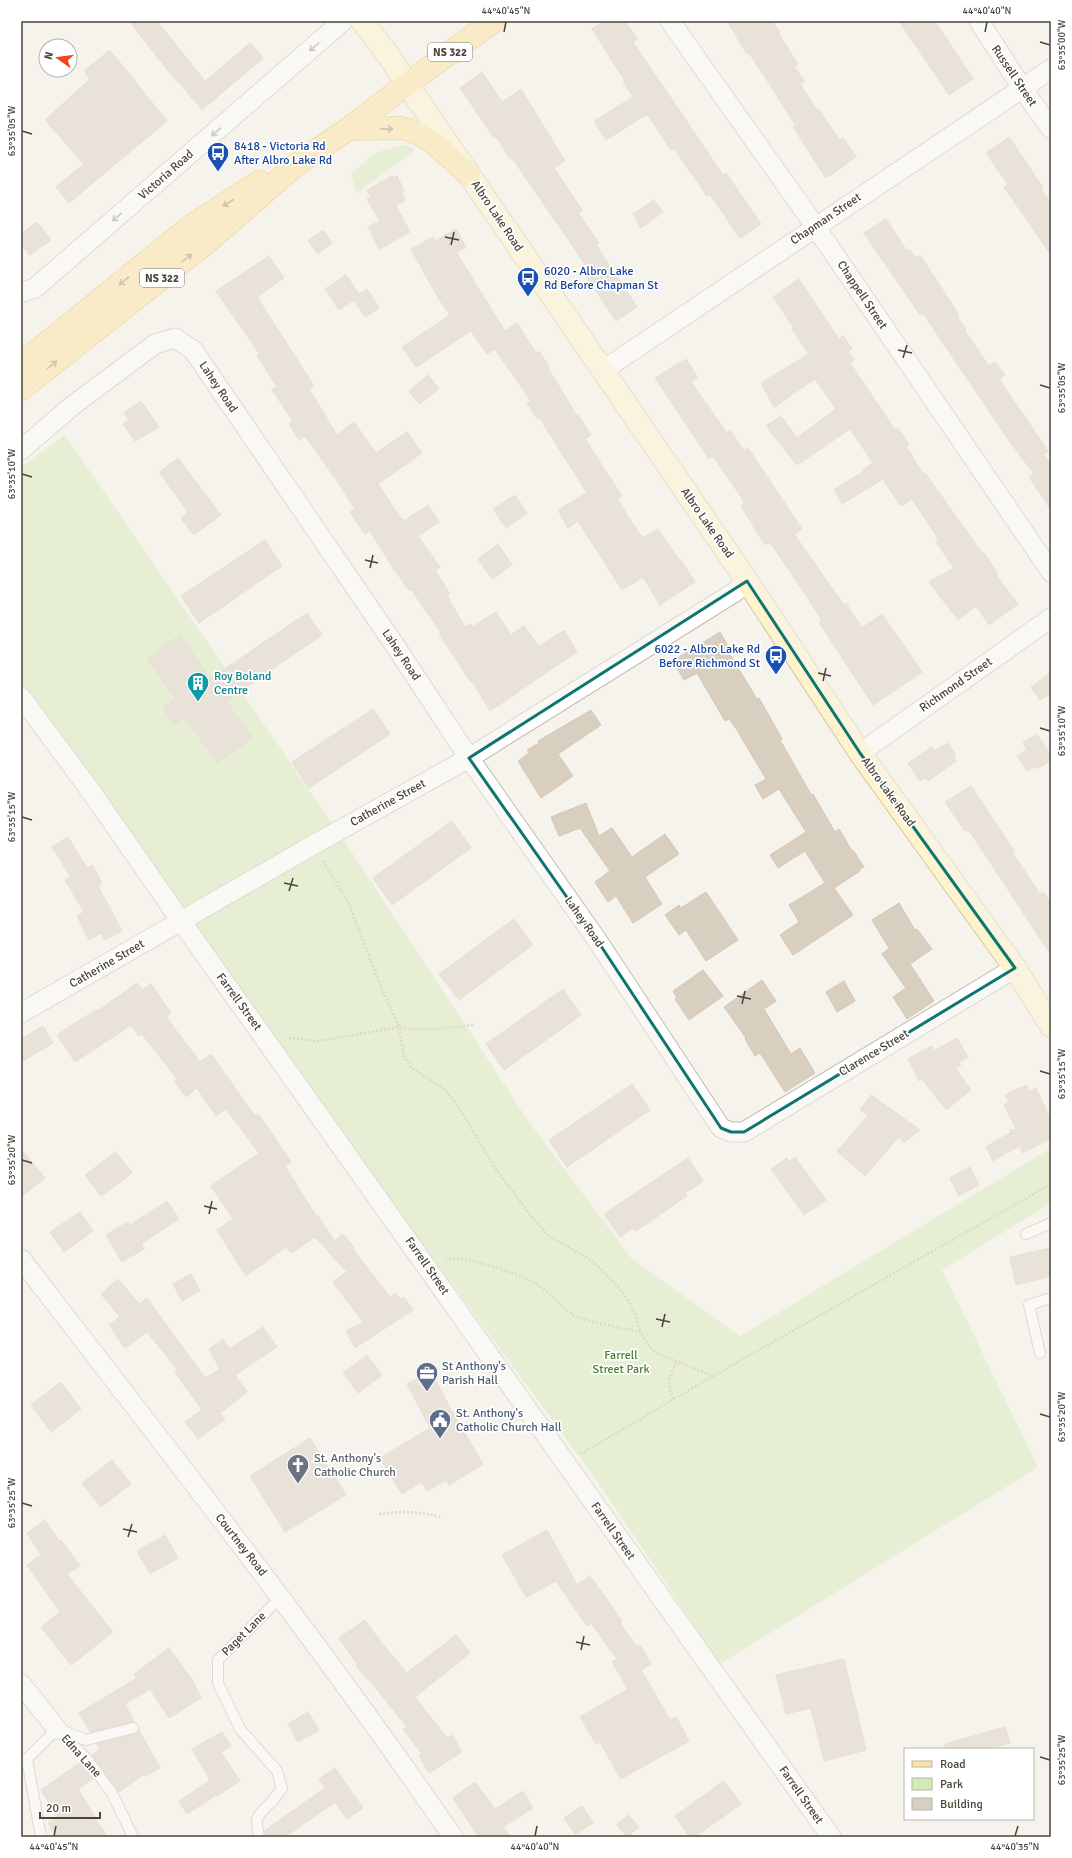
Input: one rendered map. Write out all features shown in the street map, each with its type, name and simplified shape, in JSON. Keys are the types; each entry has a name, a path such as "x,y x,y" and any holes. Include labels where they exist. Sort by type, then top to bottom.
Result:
{"main road":[{"name":"Albro Lake Road","path":"359,21 392,60 406,84 470,174 602,371 747,581 860,752 1015,968 1051,1026"},
{"name":"NS 322","path":"21,389 206,243 298,163 348,129 406,84 494,21"},
{"path":"348,129 401,128 423,135 470,174"},
{"name":"NS 322","path":"21,364 191,226 262,180 298,163"}],"street":[{"name":"Victoria Road","path":"21,292 35,288 359,21"},
{"name":"Chappell Street","path":"670,21 815,226 1051,572"},
{"name":"Russell Street","path":"979,21 1051,130"},
{"name":"Chapman Street","path":"602,371 815,226 1051,69"},
{"name":"Lahey Road","path":"21,450 72,406 154,344 175,338 193,350 394,644 469,758 597,940 721,1128 731,1132"},
{"name":"Catherine Street","path":"21,1013 313,845 469,758 735,592 747,581"},
{"name":"Richmond Street","path":"860,752 1051,618"},
{"name":"Farrell Street","path":"21,696 90,790 181,921 831,1837"},
{"name":"Clarence Street","path":"731,1132 744,1132 1015,968"},
{"name":"Courtney Road","path":"21,1259 281,1597 453,1837"},
{"path":"21,1684 57,1729"}],"lane":[{"path":"1026,1234 1051,1223"},
{"path":"1040,1353 1029,1305 1051,1298"},
{"name":"Paget Lane","path":"258,1837 256,1826 258,1814 273,1801 282,1788 277,1771 240,1729 218,1683 218,1660 281,1597"},
{"path":"57,1729 86,1740 133,1728"},
{"name":"Edna Lane","path":"24,1761 57,1729 88,1760 106,1785 133,1837"},
{"path":"24,1761 41,1837"}],"path":[{"path":"313,845 348,902 382,989 399,1026 404,1056 408,1063 412,1068 445,1090 458,1106 497,1171 534,1220 549,1236 586,1257 597,1265 618,1286 628,1300 636,1317 640,1332 648,1345 656,1353 713,1376"},
{"path":"263,1035 319,1041 399,1026 408,1029 421,1029 474,1025"},
{"path":"565,1463 713,1376 1051,1184"},
{"path":"425,1263 451,1258 461,1258 508,1271 534,1283 572,1315 640,1332"},
{"path":"674,1399 668,1387 670,1376 676,1362"},
{"path":"378,1514 401,1511 421,1512 440,1517"}],"highlighted area":[{"path":"747,581 860,753 1015,968 744,1132 731,1132 721,1128 597,940 469,758"}],"green space":[{"path":"407,145 415,150 357,193 351,175 358,168 370,157 382,151"},
{"name":"Farrell Street Park","path":"65,435 349,848 529,1122 632,1259 740,1336 1051,1148 1051,1203 942,1270 1038,1467 720,1664 598,1482 195,935 21,688 21,467"}],"building":[{"path":"129,21 157,21 205,81 250,43 263,58 202,110 178,81 177,82"},
{"path":"604,21 625,21 637,39 633,42 723,175 726,173 761,224 740,238 710,194 707,196 674,148 671,150 647,114 606,140 594,121 633,97 623,82 625,81 592,29"},
{"path":"727,21 772,21 798,64 794,66 804,81 800,84 817,110 818,109 840,140 843,138 856,157 826,178 793,127 795,125 774,91 749,53 747,54"},
{"path":"899,21 935,21 973,79 949,95"},
{"path":"110,50 167,121 69,203 56,187 84,164 45,120 90,79 84,71"},
{"path":"482,72 502,102 521,89 565,161 554,168 582,210 578,213 599,243 596,245 637,307 616,321 582,270 587,267 512,158 510,159 496,136 494,138 460,88"},
{"path":"1009,137 1043,188 1041,189 1051,203 1051,255 1004,187 1008,184 986,153"},
{"path":"392,176 393,178 397,176 404,190 401,192 405,200 396,206 410,232 379,249 368,227 380,221 367,199 371,197 367,190"},
{"path":"654,200 663,212 641,228 633,214"},
{"path":"886,219 907,251 909,249 916,258 920,255 959,315 957,316 966,329 964,330 989,366 995,362 1005,375 999,379 1048,451 1043,454 1050,464 1051,463 1051,510 1029,477 1034,474 1005,435 923,313 920,315 864,233"},
{"path":"37,222 51,240 30,255 21,244 21,234"},
{"path":"456,229 466,247 456,252 505,331 517,323 536,353 539,351 577,416 578,415 591,435 585,439 622,496 617,499 642,538 658,529 695,582 660,605 643,577 622,590 578,521 568,528 558,510 587,493 539,417 537,419 527,403 531,401 495,349 487,354 471,331 416,367 402,347 450,315 437,296 411,249 433,237 435,241"},
{"path":"323,230 332,243 318,254 308,241"},
{"path":"269,256 284,278 257,297 314,386 309,389 337,435 354,422 376,453 407,432 422,453 378,484 401,519 403,518 404,521 428,505 439,522 418,536 440,567 435,570 450,594 447,596 465,627 470,624 472,627 496,612 511,635 524,626 539,647 564,630 577,652 490,711 473,682 470,681 439,634 441,633 411,589 409,590 393,568 370,531 365,534 350,512 355,509 337,481 305,436 299,440 289,423 293,421 272,390 277,387 257,355 259,353 216,291"},
{"path":"346,275 359,294 367,289 379,308 365,317 354,300 339,310 325,289"},
{"path":"799,279 839,339 843,336 852,349 848,352 854,360 850,363 895,430 898,428 909,444 906,446 923,474 925,473 983,554 984,553 998,574 996,575 1018,604 989,625 976,606 958,620 929,582 954,568 936,542 939,540 912,499 901,506 883,479 842,504 834,490 864,471 863,470 873,463 850,429 797,465 766,426 781,416 797,438 836,409 815,379 774,407 761,383 809,354 792,329 794,328 773,297"},
{"path":"686,359 698,378 691,382 727,433 730,430 744,451 748,448 802,529 794,534 844,605 846,603 862,628 882,614 922,672 873,705 819,622 822,620 802,589 770,542 765,545 741,506 744,503 741,497 713,456 709,459 655,378"},
{"path":"428,375 439,389 419,404 409,391"},
{"path":"141,401 159,427 135,441 123,424 129,420 124,413"},
{"path":"178,458 221,515 194,535 181,518 188,512 159,472"},
{"path":"515,495 527,513 506,528 493,509"},
{"path":"265,540 282,566 199,623 181,596"},
{"path":"498,544 512,565 492,579 478,559"},
{"name":"Roy Boland Centre","path":"307,613 322,635 226,701 252,738 217,763 185,717 174,725 163,708 176,699 147,658 180,635 210,679"},
{"path":"720,632 731,652 729,653 757,699 759,698 782,739 780,740 812,796 813,794 835,832 839,829 852,851 853,850 864,867 834,888 853,915 793,955 780,935 799,922 789,905 825,883 805,851 778,868 770,855 806,832 779,789 763,799 755,785 766,779 737,730 729,719 725,721 697,673 684,680 673,661"},
{"path":"1051,672 1051,693 1040,700 1031,687"},
{"path":"373,709 390,734 309,788 292,762"},
{"path":"591,710 601,725 558,754 573,776 541,798 518,761 529,753 527,750 539,743 538,741"},
{"path":"1037,734 1051,756 1051,760 1037,769 1035,766 1027,771 1017,756 1027,750 1023,743"},
{"path":"948,743 956,756 954,758 956,761 928,781 926,778 920,781 908,763 932,747 935,751"},
{"path":"971,786 1014,851 1012,852 1040,894 1043,892 1051,903 1051,955 972,835 967,830 965,831 945,802"},
{"path":"586,803 599,836 612,828 632,857 665,834 679,854 645,877 662,904 633,923 616,896 608,902 595,882 610,871 580,828 559,836 551,817"},
{"path":"452,821 471,848 392,905 373,878"},
{"path":"68,837 87,868 92,865 102,883 98,886 122,931 104,940 101,933 89,940 77,916 84,912 65,880 71,877 52,847"},
{"path":"706,892 738,940 706,961 686,930 679,935 665,915 679,905 681,908"},
{"path":"899,903 915,930 917,929 932,949 910,964 934,1001 907,1019 893,997 906,988 882,954 889,948 872,920"},
{"path":"514,919 533,945 459,1000 439,974"},
{"path":"703,970 723,996 689,1020 675,999 677,998 673,991"},
{"path":"762,980 776,1001 764,1009 791,1054 800,1048 815,1073 785,1092 760,1053 755,1056 745,1039 746,1038 724,1007"},
{"path":"844,981 855,1001 837,1012 826,992"},
{"path":"137,983 142,990 151,984 171,1013 166,1017 200,1062 211,1054 255,1116 258,1114 291,1162 285,1166 316,1216 317,1215 335,1241 342,1234 354,1247 353,1249 390,1297 396,1293 400,1299 404,1297 413,1310 355,1348 346,1331 363,1322 333,1282 347,1272 315,1237 291,1253 286,1247 246,1276 217,1230 233,1219 211,1186 259,1153 226,1109 216,1116 197,1088 186,1097 174,1081 177,1079 142,1034 139,1036 131,1025 75,1062 57,1035 97,1009 98,1011"},
{"path":"563,989 581,1015 504,1070 486,1044"},
{"path":"43,1026 53,1043 21,1062 21,1039"},
{"path":"957,1038 968,1057 959,1062 961,1065 955,1068 971,1090 946,1110 922,1079 919,1081 908,1059 932,1046 934,1051"},
{"path":"632,1084 650,1110 567,1167 549,1140"},
{"path":"1026,1085 1029,1092 1036,1088 1051,1120 1051,1138 1023,1153 1019,1146 993,1161 986,1147 1011,1132 1010,1129 1017,1131 1004,1105 1009,1102 1005,1095"},
{"path":"871,1095 920,1130 904,1143 899,1137 865,1176 837,1151 868,1116 860,1110"},
{"path":"21,1149 45,1178 21,1197"},
{"path":"116,1152 132,1173 101,1196 85,1175"},
{"path":"795,1157 826,1200 804,1215 771,1169 787,1158 789,1162"},
{"path":"688,1158 703,1181 685,1193 687,1196 636,1231 633,1228 620,1237 604,1214"},
{"path":"970,1167 979,1185 959,1196 950,1178"},
{"path":"167,1201 179,1219 141,1244 144,1249 122,1262 106,1235 128,1222 130,1225"},
{"path":"80,1212 93,1231 64,1252 50,1232"},
{"path":"1051,1248 1051,1276 1016,1285 1010,1257"},
{"path":"191,1274 200,1291 182,1301 173,1284"},
{"path":"118,1279 139,1304 147,1298 205,1378 220,1369 209,1349 223,1339 230,1349 263,1327 277,1347 235,1375 247,1392 220,1413 225,1419 198,1439 185,1422 202,1410 175,1372 178,1370 147,1332 125,1348 109,1325 120,1317 101,1294"},
{"path":"367,1355 382,1375 358,1393 343,1373"},
{"name":"St. Anthony's Catholic Church Hall","path":"431,1371 450,1408 483,1464 449,1485 446,1480 427,1491 421,1482 402,1494 380,1458 430,1428 407,1384"},
{"path":"61,1382 81,1409 51,1432 31,1405"},
{"name":"St. Anthony's Catholic Church","path":"310,1438 346,1495 285,1532 250,1476"},
{"path":"112,1460 131,1484 101,1507 82,1483"},
{"path":"45,1520 60,1542 61,1540 80,1566 67,1574 113,1632 71,1665 41,1627 60,1612 27,1565 41,1555 27,1533"},
{"path":"547,1530 577,1585 590,1576 622,1621 620,1623 637,1647 640,1645 651,1664 641,1670 670,1720 676,1717 689,1741 621,1779 600,1742 596,1744 580,1717 628,1689 612,1662 617,1659 591,1623 587,1626 556,1581 526,1597 502,1555"},
{"path":"165,1535 178,1558 150,1574 137,1551"},
{"path":"365,1620 380,1641 407,1673 456,1635 470,1653 415,1697 447,1738 452,1735 462,1752 429,1773 419,1756 422,1754 403,1729 407,1727 356,1666 358,1665 339,1638"},
{"path":"169,1648 193,1681 201,1698 169,1718 150,1689 125,1704 134,1722 90,1732 79,1713 137,1678 134,1674"},
{"path":"844,1659 866,1750 824,1761 811,1708 786,1714 776,1675"},
{"path":"308,1712 319,1730 298,1742 288,1724"},
{"path":"1005,1727 1010,1743 991,1748 945,1748 945,1744"},
{"path":"139,1730 160,1768 145,1776 144,1774 119,1792 92,1755 100,1749 97,1744 135,1734"},
{"path":"222,1732 231,1746 221,1752 240,1781 187,1814 179,1801 210,1780 192,1749"},
{"path":"81,1762 93,1778 78,1789 107,1837 56,1837 48,1823 58,1816 41,1790"},
{"path":"335,1768 363,1808 347,1819 335,1802 285,1837 265,1837 264,1831 325,1788 319,1779"},
{"path":"724,1781 741,1804 695,1837 690,1837 675,1816"},
{"path":"475,1782 495,1809 523,1791 533,1808 503,1827 511,1837 479,1837 453,1798"},
{"path":"582,1806 593,1823 575,1834 564,1818"},
{"path":"628,1815 639,1827 627,1837 617,1825"}],"place":[{"name":"8418 - Victoria Rd After Albro Lake Rd","path":"218,172"},
{"name":"6020 - Albro Lake Rd Before Chapman St","path":"528,298"},
{"name":"6022 - Albro Lake Rd Before Richmond St","path":"776,676"},
{"name":"Roy Boland Centre","path":"198,702"},
{"name":"St Anthony's Parish Hall","path":"427,1392"},
{"name":"St. Anthony's Catholic Church Hall","path":"440,1440"},
{"name":"St. Anthony's Catholic Church","path":"298,1484"}]}
